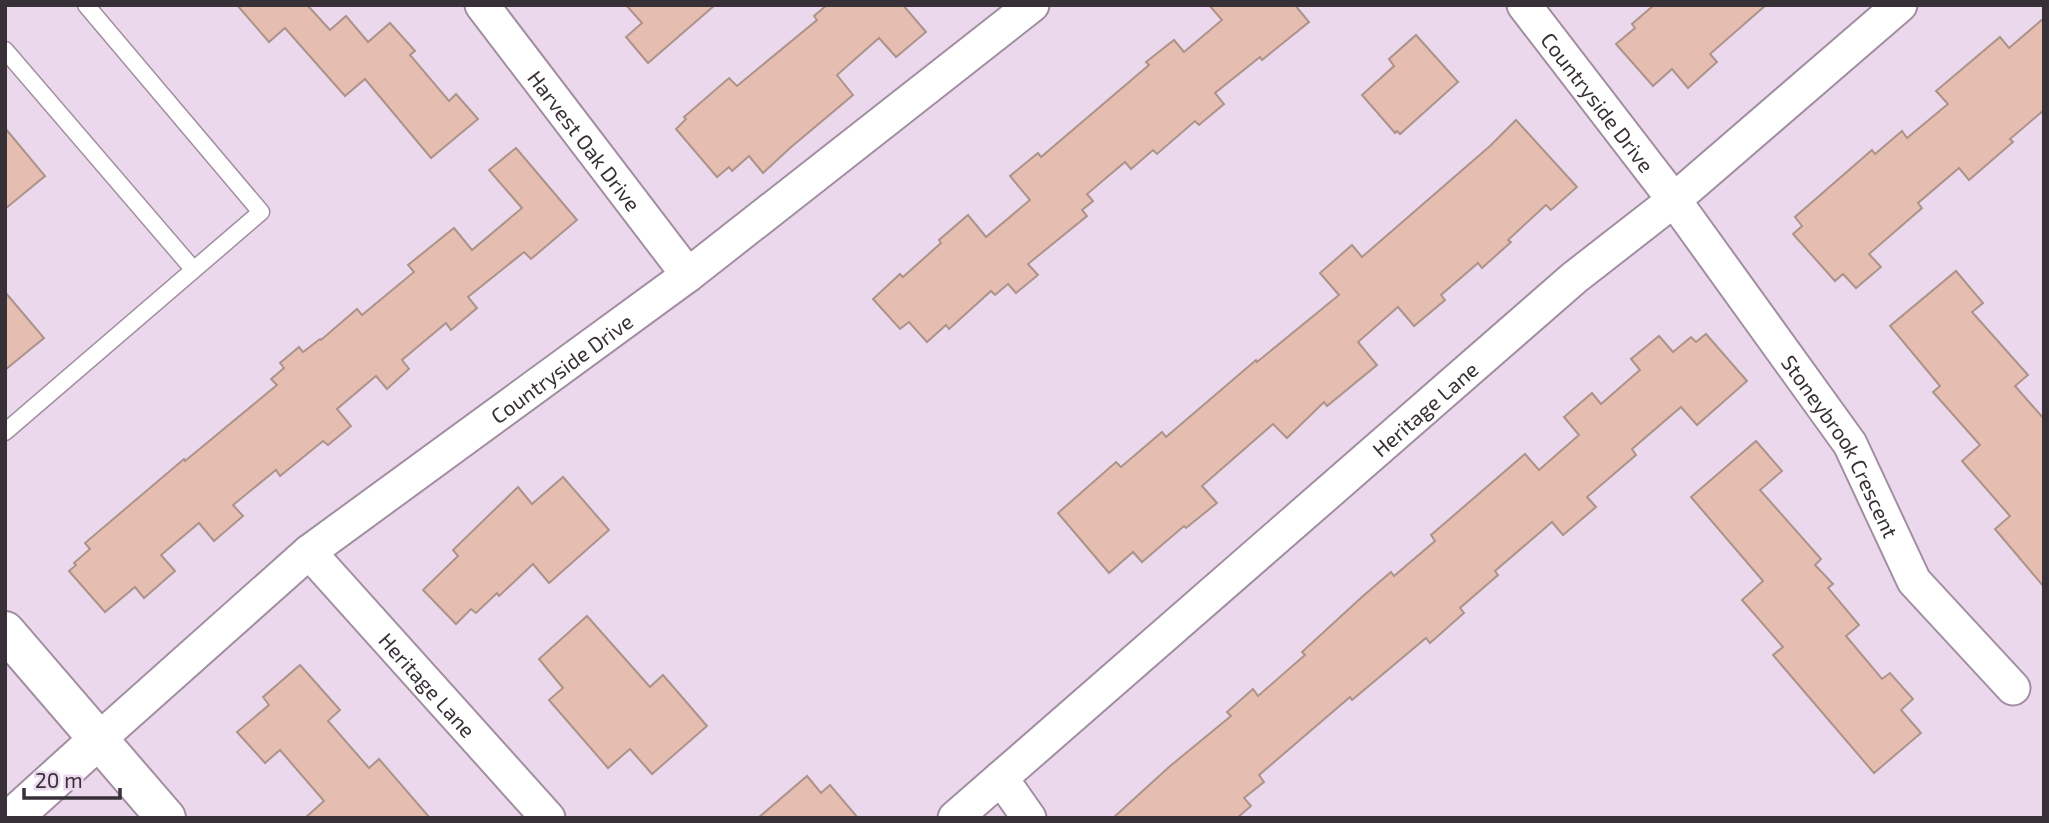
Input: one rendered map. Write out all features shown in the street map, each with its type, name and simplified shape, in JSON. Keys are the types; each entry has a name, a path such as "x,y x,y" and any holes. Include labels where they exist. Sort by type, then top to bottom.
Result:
{"main road":[{"path":"5,632 166,818"},
{"path":"12,818 98,740"}],"street":[{"name":"Harvest Oak Drive","path":"482,5 688,275"},
{"name":"Countryside Drive","path":"98,740 309,552 688,275 1032,5"},
{"name":"Countryside Drive","path":"1524,5 1674,200"},
{"name":"Heritage Lane","path":"955,818 1574,278 1674,200 1900,5"},
{"name":"Stoneybrook Crescent","path":"1674,200 1850,444 1914,581 2013,688"},
{"name":"Heritage Lane","path":"309,552 548,818"},
{"path":"1001,778 1029,818"}],"lane":[{"path":"5,432 261,212 86,5"},
{"path":"5,50 193,270"}],"building":[{"path":"237,5 311,5 309,7 330,30 346,16 368,42 390,23 415,51 410,55 449,101 456,94 478,119 431,158 365,79 345,96 285,28 269,42"},
{"path":"626,5 715,5 648,63 626,37 642,23"},
{"path":"827,5 903,5 926,32 896,57 879,38 837,75 853,95 763,173 749,156 732,171 729,167 717,177 676,129 686,119 684,117 729,78 737,86 817,20 814,16"},
{"path":"1209,5 1295,5 1309,22 1215,93 1224,104 1199,125 1195,121 1157,154 1153,150 1131,169 1125,162 1087,194 1093,201 1082,210 1087,216 1028,264 1038,275 1016,293 1008,284 995,295 991,291 949,329 946,325 927,342 909,322 900,329 873,299 900,274 903,277 968,215 986,237 1030,200 1010,176 1038,153 1041,157 1149,65 1146,62 1174,40 1184,52 1222,20"},
{"path":"1654,5 1766,5 1710,54 1717,62 1688,88 1672,69 1653,86 1616,44 1635,28 1632,24"},
{"path":"2044,18 2044,110 2010,139 2013,142 1969,180 1959,168 1918,203 1922,208 1869,254 1881,267 1856,288 1843,274 1835,281 1793,234 1802,226 1795,217 1872,150 1875,154 1902,131 1907,138 1948,104 1936,91 2000,37 2009,48"},
{"path":"1416,35 1458,82 1400,134 1397,131 1395,133 1362,95 1394,66 1389,59"},
{"path":"1516,120 1577,187 1551,210 1546,205 1482,268 1478,263 1441,295 1445,300 1414,326 1398,307 1358,342 1377,365 1327,406 1324,402 1287,438 1273,424 1202,486 1217,503 1186,528 1184,526 1142,562 1133,552 1109,573 1058,513 1116,462 1121,467 1162,432 1166,437 1256,360 1257,362 1339,295 1320,273 1352,245 1362,257 1490,146"},
{"path":"5,128 45,176 5,209"},
{"path":"516,148 577,220 531,259 524,252 468,297 477,308 451,330 446,323 402,360 409,369 387,389 376,376 337,409 351,426 328,445 323,441 280,476 276,470 233,505 243,516 214,541 199,523 161,555 175,571 144,598 135,587 105,612 69,571 90,549 85,543 277,385 271,379 284,368 280,363 299,347 303,352 321,340 357,309 362,315 414,272 408,265 454,228 472,250 522,208 489,170"},
{"path":"1956,271 1983,303 1972,312 2028,375 2015,386 2044,419 2044,587 1995,529 2010,516 1962,461 1980,445 1933,392 1940,386 1890,326"},
{"path":"5,292 44,338 5,370"},
{"path":"1706,334 1747,381 1697,425 1681,407 1632,449 1636,455 1587,497 1596,507 1563,535 1552,522 1495,571 1498,575 1460,608 1464,613 1430,643 1426,638 1352,700 1350,697 1259,775 1264,782 1244,798 1251,806 1237,818 1113,818 1231,716 1227,712 1253,689 1258,696 1305,655 1302,652 1363,596 1391,572 1394,576 1435,541 1431,535 1525,454 1539,470 1579,435 1564,417 1592,393 1601,404 1640,370 1631,359 1659,336 1673,352 1691,337 1696,342"},
{"path":"1756,441 1782,471 1760,490 1821,559 1815,565 1833,584 1828,588 1859,625 1846,636 1882,679 1890,673 1913,699 1901,710 1921,733 1874,773 1773,655 1783,647 1742,600 1763,581 1691,497"},
{"path":"563,477 609,530 549,583 533,564 499,596 497,593 476,613 471,609 456,624 423,590 458,556 453,550 518,487 532,504"},
{"path":"587,616 650,687 663,675 707,726 652,774 630,749 608,768 549,700 563,688 539,659"},
{"path":"300,665 340,710 328,721 369,768 379,759 430,818 305,818 324,801 280,750 265,763 237,732 269,705 263,697"},
{"path":"807,776 821,793 830,785 858,818 758,818"}]}
